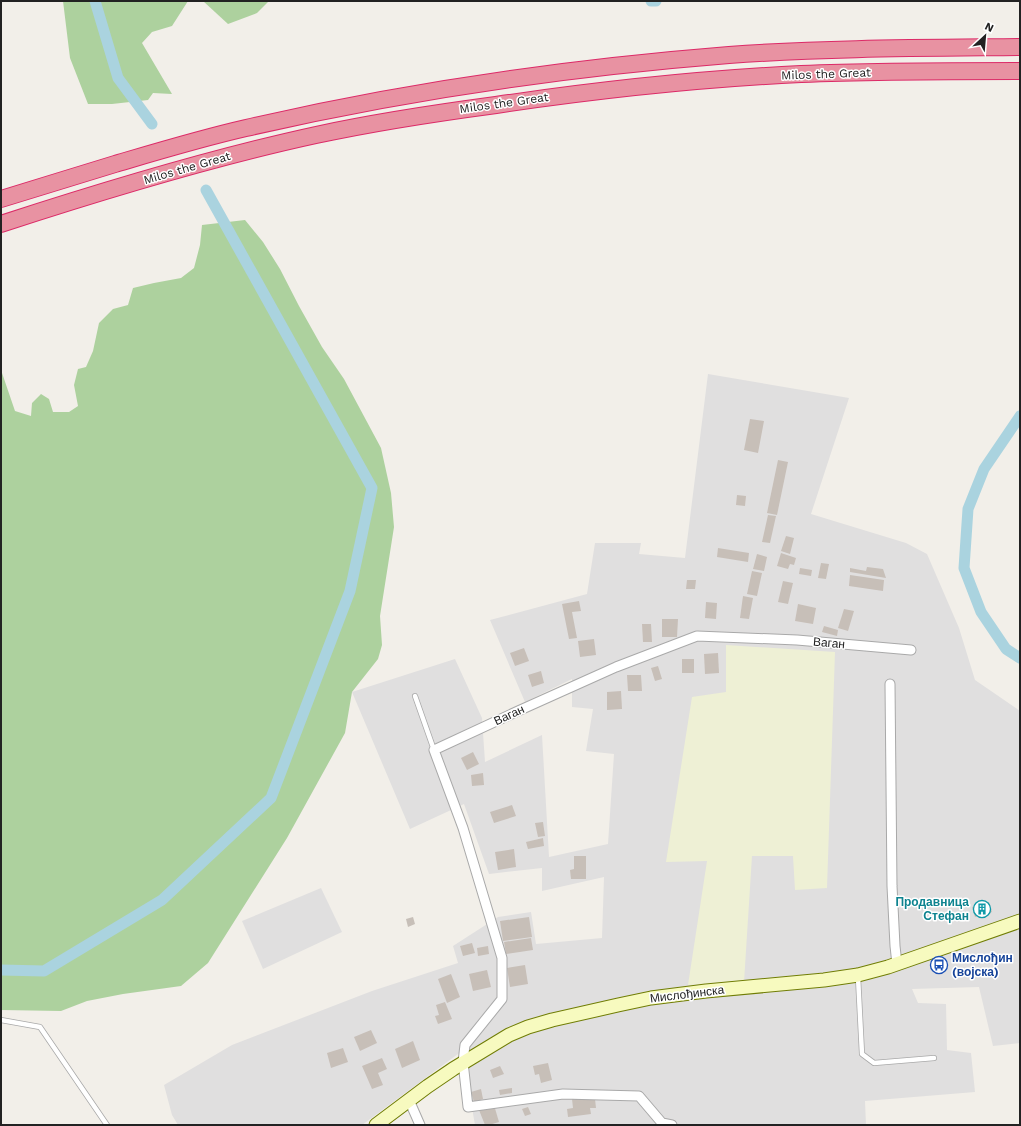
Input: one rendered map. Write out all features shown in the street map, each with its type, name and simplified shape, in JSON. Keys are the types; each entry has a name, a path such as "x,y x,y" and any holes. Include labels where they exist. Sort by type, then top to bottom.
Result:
{"highway":[{"name":"Milos the Great","path":"1,199 181,144 244,128 466,85 557,72 731,55 825,50 1020,46"},
{"name":"Milos the Great","path":"1,224 179,169 225,157 317,135 462,109 561,95 655,85 801,74 927,71 1020,71"}],"main road":[{"name":"Мислођинска","path":"376,1125 464,1062 509,1035 528,1027 552,1020 651,998 824,980 858,975 897,964 1020,921"}],"street":[{"name":"Ваган","path":"434,750 525,707 616,667 697,636 797,640 911,650"},
{"path":"890,684 892,886 897,964"},
{"path":"434,750 463,828 502,958 502,999 465,1045 464,1062 468,1107 563,1094 639,1096 662,1123 672,1125"},
{"path":"409,1100 420,1125"}],"lane":[{"path":"415,696 434,750"},
{"path":"858,975 862,1054 874,1064 934,1058"},
{"path":"1,1020 40,1027 107,1125"}],"shaded area":[{"path":"708,374 849,398 811,514 906,543 927,554 959,628 975,680 1020,711 1020,1043 993,1046 979,987 912,989 918,1003 946,1004 947,1050 971,1053 975,1092 865,1101 866,1125 475,1125 462,1051 362,1125 178,1125 172,1115 164,1085 232,1045 372,991 458,963 453,946 498,917 531,912 536,944 602,938 604,877 542,891 542,868 489,874 464,804 410,829 352,692 455,659 482,718 485,762 542,735 549,857 608,844 614,754 586,751 593,709 572,707 572,679 525,702 490,620 587,594 595,543 641,543 639,554 685,558"},
{"path":"321,888 342,932 263,969 242,921"}],"green space":[{"path":"63,1 188,1 172,26 152,32 142,43 172,94 153,93 148,100 112,104 88,104 70,58"},
{"path":"203,1 269,1 257,13 228,24"},
{"path":"245,220 263,242 280,269 322,347 344,379 381,448 391,493 394,527 380,616 382,645 378,659 352,692 345,733 287,838 208,963 181,986 123,994 87,1001 61,1011 1,1010 1,370 15,411 31,416 32,403 41,394 49,399 53,412 69,412 78,406 74,385 78,369 86,367 93,351 99,323 113,309 128,305 133,288 181,278 194,268 200,245 202,225"},
{"path":"726,645 835,652 827,888 795,890 793,856 752,856 744,982 688,985 707,861 666,862 692,697 726,692"}],"building":[{"path":"750,419 764,421 758,453 744,450"},
{"path":"778,460 788,462 777,515 767,513"},
{"path":"737,495 746,496 745,506 736,505"},
{"path":"768,515 776,516 770,543 762,542"},
{"path":"786,536 794,538 790,554 781,551"},
{"path":"718,548 749,553 748,562 717,557"},
{"path":"781,553 796,558 794,565 790,564 788,569 777,566"},
{"path":"757,554 767,557 764,571 753,569"},
{"path":"821,563 829,564 826,579 818,578"},
{"path":"867,567 883,569 886,578 850,572 850,568 866,571"},
{"path":"800,568 812,570 811,576 799,574"},
{"path":"752,571 762,573 757,596 747,594"},
{"path":"850,575 884,580 883,591 849,586"},
{"path":"687,580 696,580 695,589 686,589"},
{"path":"783,581 793,583 788,604 778,602"},
{"path":"743,596 753,598 749,619 740,618"},
{"path":"579,601 581,611 572,612 577,638 569,639 562,604"},
{"path":"706,602 717,603 716,619 705,618"},
{"path":"798,604 816,608 813,624 795,621"},
{"path":"844,609 854,611 848,631 838,628"},
{"path":"662,619 678,619 677,637 662,637"},
{"path":"642,624 651,624 652,642 643,642"},
{"path":"824,626 838,630 837,636 822,632"},
{"path":"594,639 596,655 580,657 578,641"},
{"path":"524,648 529,661 515,666 510,653"},
{"path":"718,653 719,673 705,674 704,654"},
{"path":"682,659 694,659 694,673 682,673"},
{"path":"658,666 662,679 655,681 651,668"},
{"path":"541,671 544,683 532,687 528,675"},
{"path":"627,675 641,675 642,691 628,691"},
{"path":"621,691 622,709 607,710 607,692"},
{"path":"473,752 479,764 467,770 461,758"},
{"path":"483,773 484,785 472,786 471,775"},
{"path":"512,805 516,816 494,823 490,812"},
{"path":"543,822 545,836 538,837 535,823"},
{"path":"543,838 544,846 528,849 526,842"},
{"path":"514,849 516,867 498,870 495,852"},
{"path":"574,856 586,856 586,879 571,879 570,870 574,869"},
{"name":"Продавница Стефан","path":"989,902 992,912 975,917 972,907"},
{"path":"413,917 415,924 408,927 406,919"},
{"path":"529,917 532,937 503,941 500,921"},
{"path":"531,938 533,950 506,954 504,942"},
{"path":"472,943 475,953 463,956 460,946"},
{"path":"488,946 489,954 478,956 477,948"},
{"path":"525,965 528,984 510,987 507,968"},
{"path":"487,970 491,987 473,991 469,974"},
{"path":"451,974 460,997 447,1003 438,979"},
{"path":"445,1002 452,1019 438,1024 435,1016 439,1015 436,1005"},
{"path":"371,1030 377,1043 360,1051 354,1037"},
{"path":"413,1041 420,1060 402,1068 395,1049"},
{"path":"343,1048 348,1062 331,1068 327,1053"},
{"path":"382,1058 387,1069 378,1073 383,1085 372,1089 362,1066"},
{"path":"548,1063 552,1080 541,1083 539,1074 535,1075 533,1066"},
{"path":"500,1066 504,1074 493,1078 490,1070"},
{"path":"512,1088 512,1093 500,1095 499,1090"},
{"path":"481,1089 483,1099 474,1102 471,1092"},
{"path":"586,1097 587,1100 595,1099 596,1108 590,1108 591,1114 568,1117 567,1109 573,1108 572,1099"},
{"path":"494,1105 499,1122 485,1125 479,1110"},
{"path":"528,1107 531,1114 525,1116 522,1109"}],"waterway":[{"path":"95,1 118,78 152,124"},
{"path":"651,1 656,1"},
{"path":"1,970 44,971 162,900 271,798 350,591 372,488 206,190"},
{"path":"1020,416 984,469 968,509 964,568 981,612 1006,649 1020,658"}],"place":[{"name":"Продавница Стефан","path":"982,909"},
{"name":"Мислођин (војска)","path":"939,965"}]}
